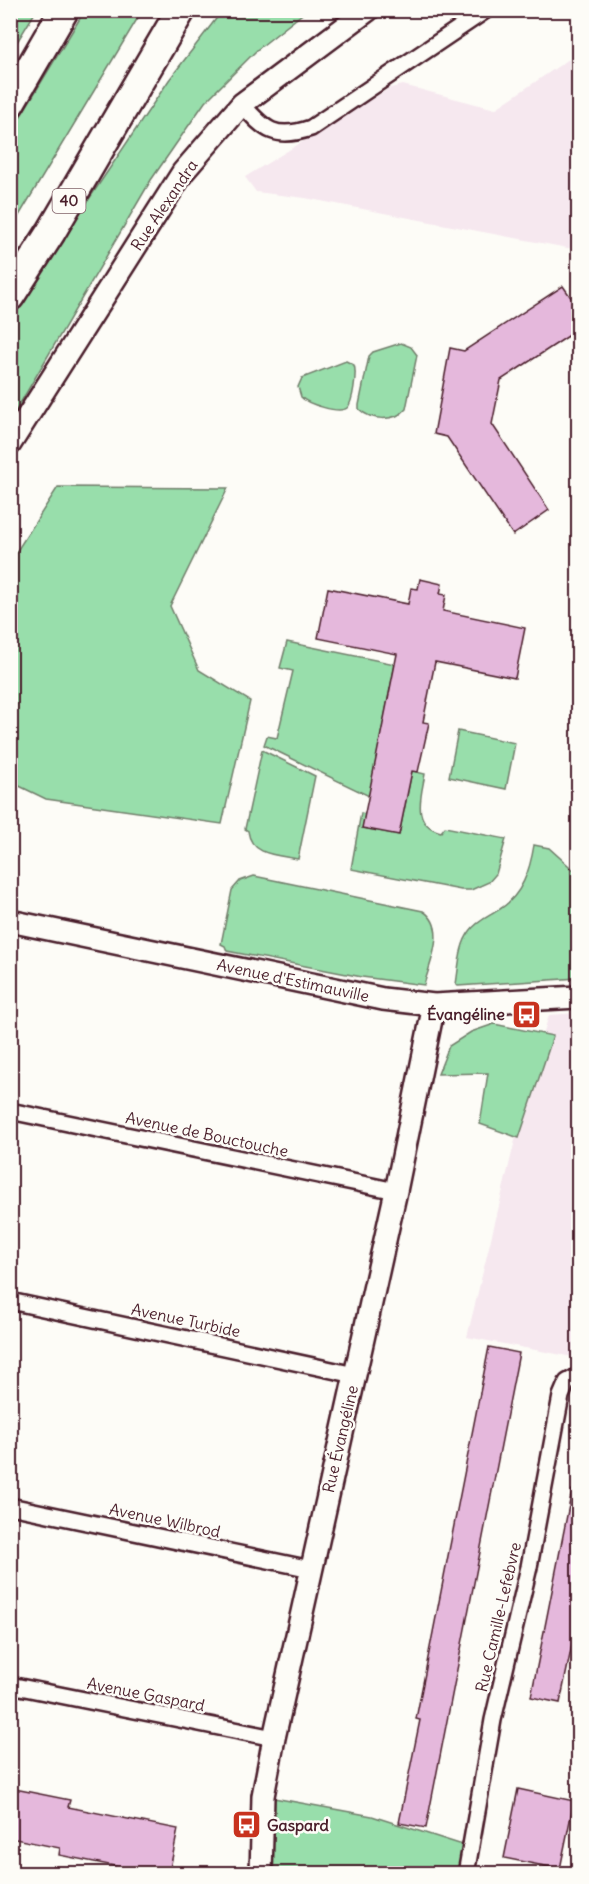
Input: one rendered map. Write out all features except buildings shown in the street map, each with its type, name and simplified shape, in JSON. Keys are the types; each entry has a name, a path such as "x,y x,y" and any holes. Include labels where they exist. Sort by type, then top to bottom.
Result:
{"highway":[{"path":"10,103 64,10"},
{"name":"40","path":"10,296 51,232 181,10"},
{"path":"125,104 199,10"}],"main road":[{"name":"Rue Alexandra","path":"10,444 183,172 242,104 368,10"},
{"name":"Avenue d'Estimauville","path":"10,921 383,999 434,1005 579,997"},
{"name":"Rue Évangéline","path":"261,1874 263,1796 274,1738 396,1191 434,1005"}],"street":[{"path":"242,104 260,125 276,134 294,134 311,128 486,10"},
{"name":"Avenue de Bouctouche","path":"10,1111 396,1191"},
{"name":"Avenue Turbide","path":"10,1301 355,1375"},
{"name":"Rue Camille-Lefebvre","path":"466,1874 493,1720 529,1567 561,1396 567,1382 579,1376"},
{"name":"Avenue Wilbrod","path":"10,1506 311,1569"},
{"name":"Avenue Gaspard","path":"10,1685 274,1738"}],"shaded area":[{"path":"578,53 578,250 305,198 256,192 245,177 390,88 403,85 495,109"},
{"path":"578,1013 578,1358 467,1337 531,1075 549,1015"}],"green space":[{"path":"85,10 142,11 11,229 11,132"},
{"path":"10,11 36,11 11,52"},
{"path":"222,11 306,11 258,49 205,102 151,180 11,419 11,319 169,80"},
{"path":"401,343 411,347 417,355 406,409 389,418 370,416 359,409 369,356 373,352"},
{"path":"346,361 354,365 355,374 353,394 347,408 337,410 323,407 301,397 298,387 302,378"},
{"path":"58,487 228,488 170,606 199,670 250,701 222,824 46,799 11,782 11,560"},
{"path":"287,642 395,664 369,796 264,745 267,736 277,738 293,671 280,668"},
{"path":"458,731 515,743 506,789 449,777"},
{"path":"262,750 315,776 298,859 260,850 254,845 245,829"},
{"path":"412,771 425,774 420,809 425,823 441,832 445,827 506,839 496,874 489,882 471,890 461,890 351,869 361,813 365,814 363,828 399,835"},
{"path":"534,845 549,848 578,874 578,978 458,986 456,984 460,956 466,937 484,918 500,909 514,897 524,881"},
{"path":"254,876 423,911 435,926 436,935 433,956 424,985 362,977 227,951 221,944 232,890 240,881"},
{"path":"494,1024 553,1036 519,1138 480,1124 488,1073 438,1074 449,1046 471,1032"},
{"path":"263,1796 372,1816 469,1847 466,1873 261,1874"}],"place":[{"name":"Évangéline","path":"526,1014"},
{"name":"Gaspard","path":"246,1825"}]}
